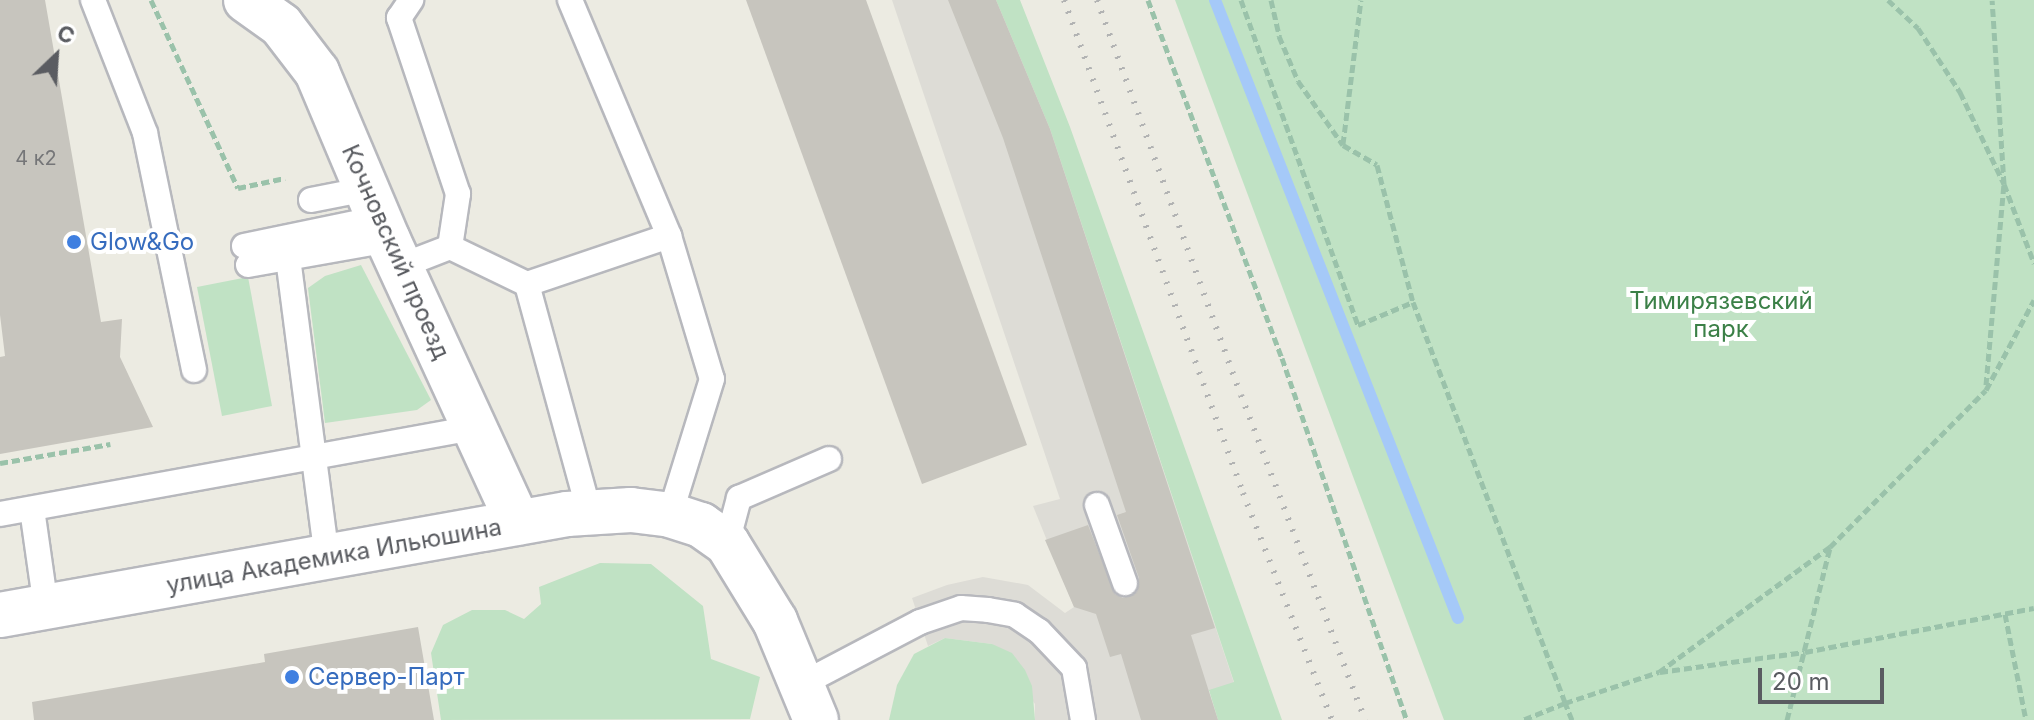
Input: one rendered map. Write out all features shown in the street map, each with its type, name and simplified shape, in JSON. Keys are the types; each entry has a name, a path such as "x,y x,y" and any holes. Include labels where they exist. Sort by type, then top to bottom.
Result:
{"street":[{"name":"Кочновский проезд","path":"246,0 281,25 317,72 518,523"},
{"name":"улица Академика Ильюшина","path":"0,615 589,511 631,510 670,515 701,525 727,543"},
{"path":"727,543 775,621 809,702"}],"lane":[{"path":"93,0 145,133 194,370"},
{"path":"411,0 399,18 458,194 450,247"},
{"path":"570,0 669,236 712,379 670,515"},
{"path":"311,200 384,228 450,247 527,284 669,236"},
{"path":"384,228 288,258 246,256 384,228"},
{"path":"288,258 327,557"},
{"path":"527,284 589,511"},
{"path":"0,514 313,460 475,428"},
{"path":"727,543 739,498 829,459"},
{"path":"1097,505 1125,583"},
{"path":"32,509 46,607"},
{"path":"809,702 920,622 961,608 1015,615 1039,631 1074,668 1083,720"}],"path":[{"path":"151,0 238,188 299,176"},
{"path":"1148,0 1282,358 1407,720"},
{"path":"1241,0 1358,325 1413,302"},
{"path":"1271,0 1279,36 1298,81 1343,145 1377,165 1413,302 1572,720"},
{"path":"1343,145 1361,0"},
{"path":"1888,0 1918,28 1960,92 2004,184 2034,263"},
{"path":"1986,390 2004,184 1992,0"},
{"path":"1659,672 1830,547 1986,390 2034,300"},
{"path":"0,463 110,444"},
{"path":"1787,720 1830,547"},
{"path":"1523,720 1659,672 1805,652 2034,608"},
{"path":"2005,614 2026,720"}],"shaded area":[{"path":"892,0 996,0 1050,129 1234,683 1209,691 1218,720 1035,720 1035,704 992,644 945,638 928,646 912,598 947,585 983,577 1028,585 1065,613 1074,607 1033,506 1060,499"}],"green space":[{"path":"996,0 1020,0 1070,127 1282,720 1218,720 1209,690 1234,682 1050,129"},
{"name":"Тимирязевский парк","path":"1175,0 2034,0 2034,720 1444,720"},
{"path":"361,265 431,400 417,410 325,423 308,288 325,276"},
{"path":"248,277 272,406 222,416 197,287"},
{"path":"600,563 651,564 703,606 711,659 760,677 750,719 441,720 431,653 443,625 472,610 505,610 524,619 541,604 539,587"},
{"path":"945,638 992,644 1012,653 1032,686 1035,720 889,720 897,685 914,654"}],"building":[{"path":"0,0 45,0 101,322 122,319 120,357 153,427 0,454 0,357 5,356 0,315"},
{"path":"746,0 866,0 1027,445 922,484"},
{"path":"948,0 996,0 1050,129 1215,628 1191,635 1218,720 1141,720 1121,654 1110,657 1096,614 1074,607 1045,540 1088,525 1115,594 1123,598 1137,592 1139,578 1117,515 1126,512 1003,138"},
{"path":"418,627 434,720 34,720 32,702 265,662 264,654"}],"waterway":[{"path":"1215,0 1458,618"}],"railway":[{"path":"1064,0 1243,493 1332,720"},
{"path":"1097,0 1241,395 1365,720"}],"place":[{"name":"Glow&Go","path":"74,242"},
{"name":"Сервер-Парт","path":"292,677"}]}
